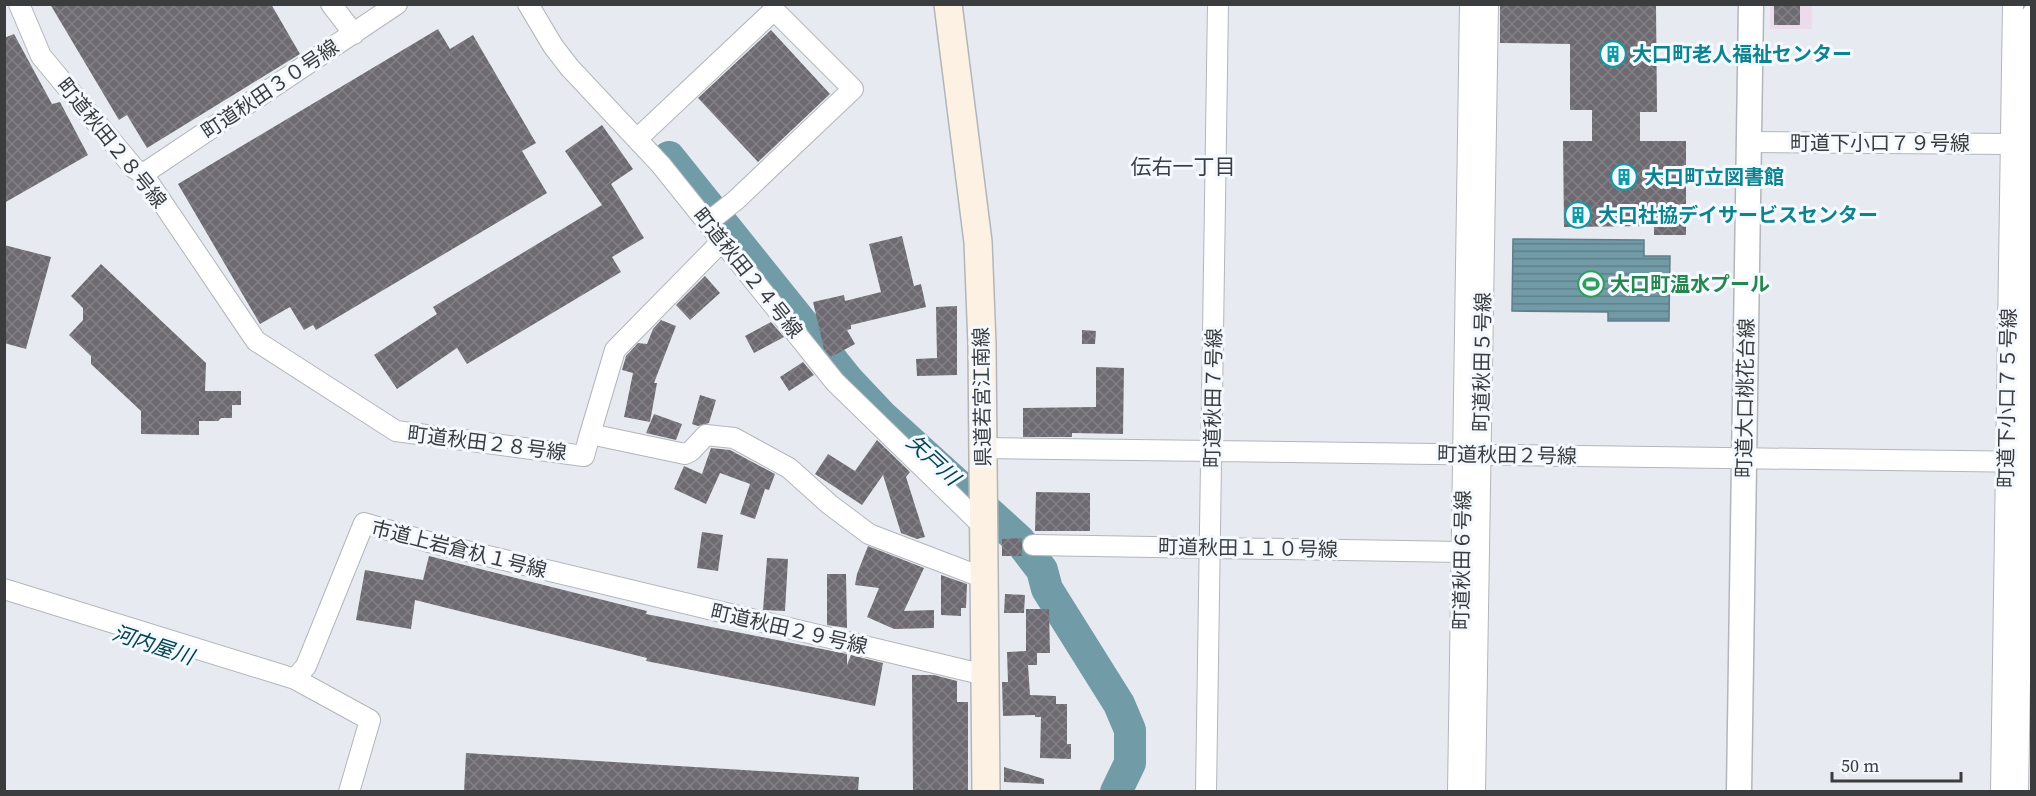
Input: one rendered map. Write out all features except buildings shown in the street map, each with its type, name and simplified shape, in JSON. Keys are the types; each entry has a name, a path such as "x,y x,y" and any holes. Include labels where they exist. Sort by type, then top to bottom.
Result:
{"main road":[{"name":"県道若宮江南線","path":"948,4 978,242 983,448 986,792"}],"street":[{"name":"町道秋田２８号線","path":"19,4 41,56 134,168 142,174 256,341 396,431 584,456 590,434 685,454 691,451 706,435 734,438 789,468 829,504 869,534 984,578"},
{"path":"331,4 354,34"},
{"name":"町道秋田３０号線","path":"142,174 398,4"},
{"name":"町道秋田２４号線","path":"528,4 553,46 570,68 661,165 848,396 984,526"},
{"name":"町道秋田７号線","path":"1206,792 1218,4"},
{"name":"町道秋田６号線","path":"1458,792 1462,552 1472,454 1470,4"},
{"name":"町道秋田５号線","path":"1475,792 1472,454 1488,4"},
{"name":"町道大口桃花台線","path":"1739,792 1751,4"},
{"name":"町道下小口７５号線","path":"2001,792 2021,462 2011,144 2013,4"},
{"path":"637,139 774,6 853,89 736,200 707,223"},
{"path":"2018,792 2021,462 2031,14"},
{"name":"町道下小口７９号線","path":"1749,142 2011,144"},
{"path":"590,434 615,350 722,241"},
{"name":"町道秋田２号線","path":"983,448 2021,462"},
{"name":"市道上岩倉杁１号線","path":"303,682 306,666 364,523 429,542 593,582"},
{"name":"町道秋田１１０号線","path":"1033,545 1462,552"},
{"name":"町道秋田２９号線","path":"593,582 985,675"},
{"path":"4,589 303,682 369,720 349,792"}],"shaded area":[{"path":"1770,5 1812,5 1812,29 1770,29"}],"water":[{"name":"大口町温水プール","path":"1513,239 1644,240 1644,256 1670,256 1669,321 1608,321 1608,312 1512,311"}],"waterway":[{"name":"矢戸川","path":"669,157 848,380 881,415 1019,540 1042,570 1047,589 1119,704 1130,730 1130,763 1116,792"}],"place":[{"name":"大口町老人福祉センター","path":"1613,54"},
{"name":"大口町立図書館","path":"1624,177"},
{"name":"大口社協デイサービスセンター","path":"1578,215"},
{"name":"大口町温水プール","path":"1591,284"}],"district":[{"name":"伝右一丁目","path":"1183,167"}],"water label":[{"name":"河内屋川","path":"153,645"}]}
